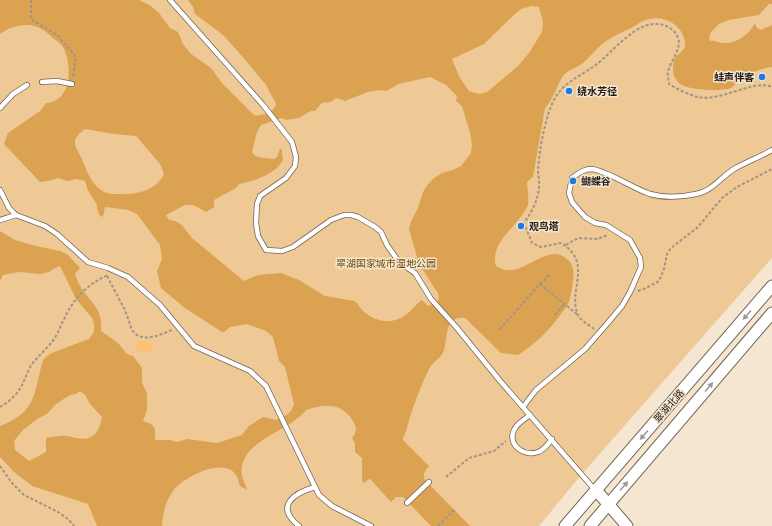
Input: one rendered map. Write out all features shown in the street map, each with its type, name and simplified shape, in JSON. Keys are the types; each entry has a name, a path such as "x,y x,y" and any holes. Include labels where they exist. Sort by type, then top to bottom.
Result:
{"street":[{"name":"翠湖北路","path":"565,526 772,286"},
{"name":"翠湖北路","path":"590,526 772,313"},
{"path":"596,490 626,526"}],"lane":[{"path":"170,0 263,105 292,142 296,157 294,166 290,173 286,178 260,196 256,204 258,236 266,250 282,251 293,247 337,217 344,215 351,215 368,222 381,232 399,262 415,273 431,299 501,382 596,490"},
{"path":"42,82 57,81 72,84"},
{"path":"0,108 13,94 27,85"},
{"path":"523,407 536,390 585,349 622,306 641,267 640,258 630,240 606,225 596,223 585,217 572,202 569,193 572,178 580,172 590,169 603,172 652,194 663,196 698,194 709,188 736,168 772,150"},
{"path":"0,190 9,208 16,215 45,226 57,234 88,262 128,277 147,292 160,304 177,327 194,346 250,371 255,375 266,386 319,495 332,506 371,526"},
{"path":"0,220 16,215"},
{"path":"530,415 514,429 512,437 514,444 520,450 531,453 542,450 552,439"},
{"path":"407,503 429,482"},
{"path":"299,526 293,521 288,512 290,500 302,491 315,487"}],"path":[{"path":"31,0 31,19 57,35 76,57 72,84"},
{"path":"579,316 576,302 579,269 573,254 565,245 561,243 541,247 536,246 530,240 524,223 533,210 538,195 538,173 544,130 555,98 563,87 597,64 625,38 642,27 655,23 672,28 678,38 679,47 668,73 669,84 677,89 698,97 722,95 746,88 767,85 772,87"},
{"path":"630,292 646,288 659,281 664,269 667,254 671,248 698,227 722,198 729,192 772,169"},
{"path":"565,245 580,238 597,239 607,236 615,231"},
{"path":"0,407 18,392 23,385 32,364 48,348 59,330 65,316 85,289 98,279 117,272"},
{"path":"107,275 122,304 134,334 141,337 150,338 177,327"},
{"path":"500,329 549,275"},
{"path":"540,284 599,333"},
{"path":"555,315 564,304"},
{"path":"446,477 469,458 494,451 501,444 512,437"},
{"path":"0,466 12,483 24,495 58,512 68,519 74,526"},
{"path":"438,526 454,509"}],"green space":[{"name":"翠湖国家城市湿地公园","path":"0,0 772,0 772,258 582,474 539,526 0,526"}],"shaded area":[{"path":"0,0 139,0 151,6 159,13 170,28 178,32 183,44 191,54 211,68 222,83 254,115 257,115 270,112 276,104 266,85 223,35 195,14 193,7 188,0 772,0 772,4 769,4 759,15 729,20 719,24 711,32 709,38 710,41 728,43 742,38 755,23 757,28 761,30 772,25 772,67 764,68 751,73 731,88 706,90 686,87 680,84 674,76 673,65 675,58 685,46 684,38 679,29 671,22 655,18 644,21 610,38 583,63 565,74 561,80 551,101 545,108 533,177 527,182 527,207 500,242 495,258 496,266 506,270 525,266 552,254 561,255 572,265 574,276 569,302 546,332 536,342 518,355 501,353 465,318 453,320 448,328 443,353 431,366 424,380 403,438 403,440 429,466 424,474 425,480 470,526 431,526 403,497 396,497 391,502 371,480 369,479 364,483 362,481 362,458 355,452 355,443 352,438 356,432 355,425 343,410 332,406 306,410 299,417 260,442 252,449 242,466 242,475 247,490 240,486 236,475 230,470 222,468 213,468 203,471 185,480 173,491 166,503 162,526 97,526 88,504 32,486 14,472 0,457 0,426 21,414 28,407 35,392 43,360 54,352 89,339 94,332 94,324 92,318 76,299 59,266 49,272 40,274 19,272 3,275 0,281 0,231 15,240 60,251 68,255 80,268 75,274 80,286 98,311 100,316 101,331 118,343 127,354 133,356 142,368 142,382 147,394 147,410 143,421 154,427 155,440 170,440 177,442 187,439 217,443 242,435 249,426 263,417 276,420 285,416 291,411 294,404 285,367 279,361 273,337 266,331 247,324 230,327 222,332 185,308 161,288 157,271 162,259 160,245 137,214 128,210 105,207 103,217 99,215 96,203 88,191 85,181 77,179 67,181 58,178 40,182 4,144 8,133 40,111 46,103 54,101 60,97 65,91 69,75 67,59 63,47 60,43 38,27 27,25 15,26 0,34","holes":["532,6 539,7 543,22 542,32 529,53 518,66 487,92 479,94 469,91 460,78 452,59 484,44 521,9","430,77 446,85 457,96 456,101 462,106 470,133 472,145 471,153 461,166 442,173 428,184 423,192 409,229 419,264 439,295 438,301 428,306 422,300 403,317 386,321 368,315 355,301 325,296 299,280 281,273 258,275 244,281 192,238 182,225 175,221 169,220 166,215 185,205 193,205 206,212 214,207 214,200 236,188 239,184 258,179 270,173 280,165 283,160 282,149 280,149 277,157 274,159 259,157 252,152 257,132 261,125 282,118 286,120 299,118 311,111 315,111 322,103 331,102 336,98 345,101 368,92 379,90 387,91 398,84","85,129 136,136 160,164 164,174 156,185 150,189 130,194 107,193 97,187 91,179 75,143 78,135","80,391 85,395 90,404 102,417 98,430 95,434 91,437 81,439 67,436 46,438 46,452 29,461 15,450 14,441 23,430 37,419 47,414 56,404 70,395 76,394"]}],"building":[{"path":"138,340 153,343 151,353 136,350"}],"place":[{"name":"蛙声伴客","path":"762,77"},
{"name":"绕水芳径","path":"569,91"},
{"name":"蝴蝶谷","path":"573,181"},
{"name":"观鸟塔","path":"521,226"}]}
